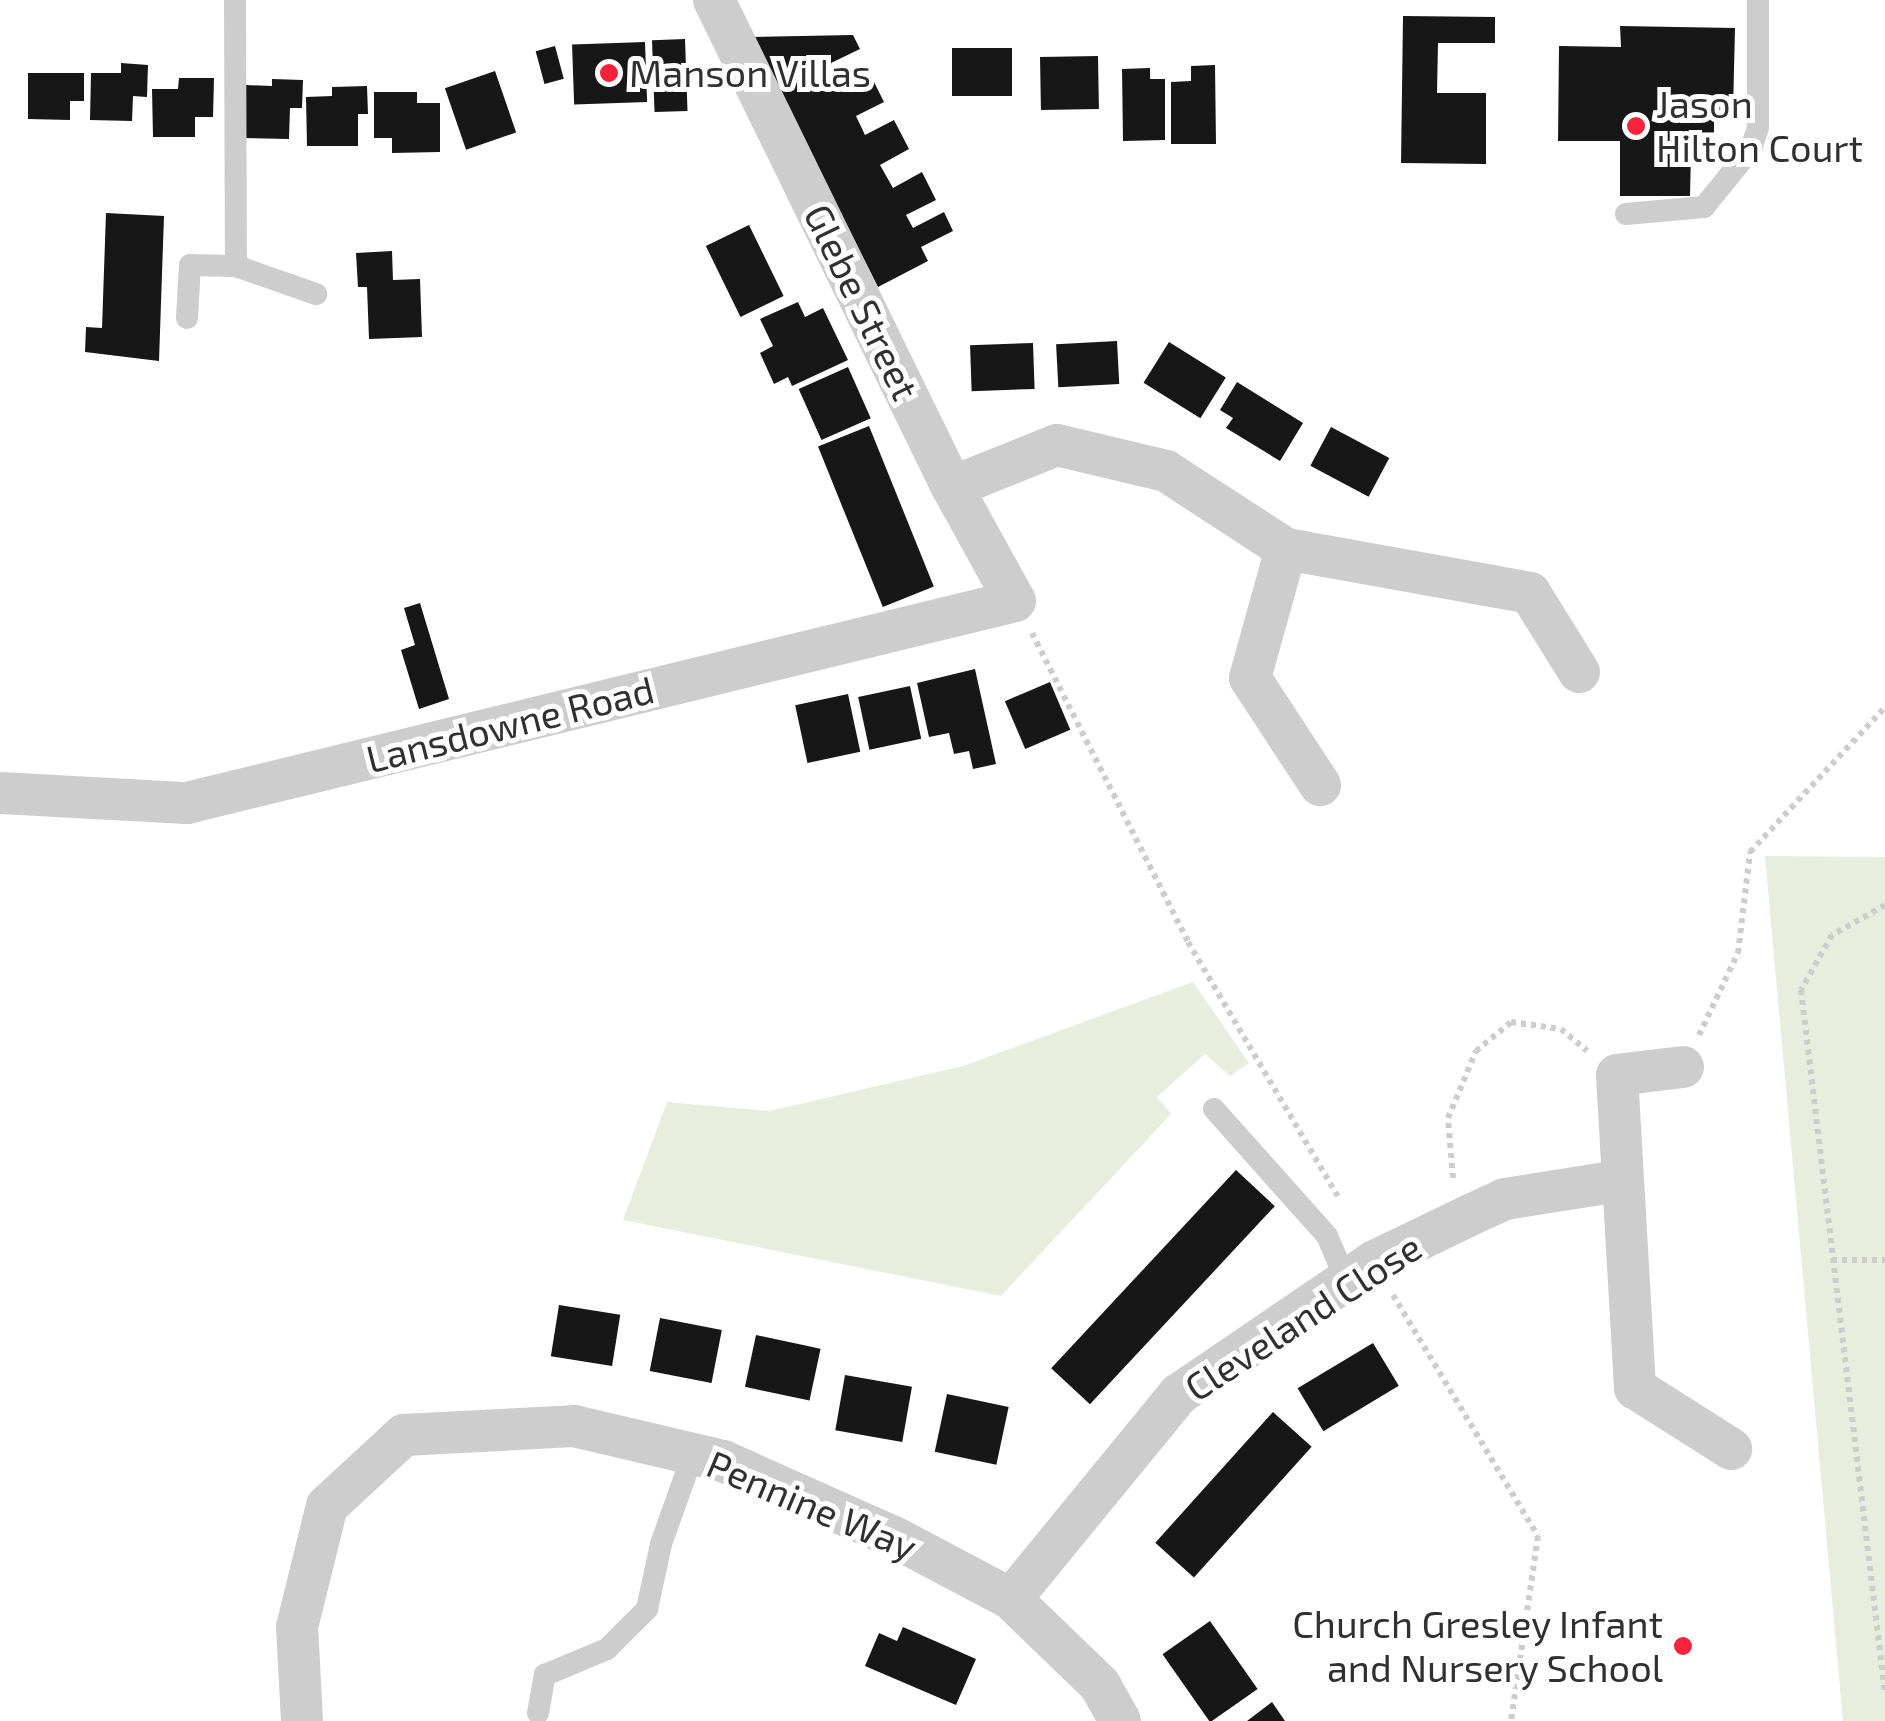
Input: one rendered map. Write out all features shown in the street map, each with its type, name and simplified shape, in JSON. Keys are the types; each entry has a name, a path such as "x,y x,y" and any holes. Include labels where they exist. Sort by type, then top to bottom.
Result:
{"street":[{"name":"Glebe Street","path":"714,0 952,488 1015,601"},
{"path":"952,488 1057,446 1166,471 1286,549 1530,593 1579,672"},
{"path":"1286,549 1250,678 1320,785"},
{"name":"Lansdowne Road","path":"0,792 188,803 1015,601"},
{"path":"1683,1067 1616,1075 1619,1181 1634,1388 1732,1449"},
{"name":"Cleveland Close","path":"1011,1598 1180,1394 1360,1271 1468,1216 1504,1199 1619,1181"},
{"name":"Pennine Way","path":"302,1721 297,1627 327,1506 404,1435 574,1426 694,1454 894,1537 1011,1598 1100,1686 1120,1721"}],"lane":[{"path":"235,0 236,266"},
{"path":"1626,214 1704,207 1750,149 1758,128 1758,0"},
{"path":"187,318 190,265 236,266 316,294"},
{"path":"1214,1109 1360,1271"},
{"path":"538,1712 545,1675 607,1648 647,1609 660,1544 694,1454"}],"path":[{"path":"1015,601 1188,942 1270,1073 1360,1271 1538,1536 1512,1721"},
{"path":"1683,1067 1738,954 1750,852 1885,707"},
{"path":"1885,906 1832,935 1801,990 1885,1693"},
{"path":"1468,1216 1450,1170 1448,1118 1476,1051 1511,1022 1561,1029 1616,1075"},
{"path":"1832,1260 1885,1260"}],"green space":[{"path":"1765,856 1885,857 1885,1721 1843,1721"},
{"path":"1193,982 1249,1063 1230,1076 1205,1054 1157,1097 1171,1114 1001,1296 623,1220 667,1102 770,1111 963,1066"}],"building":[{"path":"1403,16 1495,17 1495,43 1438,43 1437,93 1486,93 1486,164 1401,163"},
{"name":"Jason Hilton Court","path":"1620,26 1735,28 1733,111 1714,111 1714,153 1691,152 1690,196 1620,196 1620,141 1558,141 1559,46 1621,47"},
{"path":"853,35 860,49 831,63 844,87 870,74 884,102 856,116 865,135 894,120 909,149 880,165 893,188 922,172 936,200 906,215 913,228 944,212 953,231 921,247 928,261 878,287 752,37"},
{"path":"685,39 688,111 655,112 652,40"},
{"name":"Manson Villas","path":"645,42 647,102 574,105 572,45"},
{"path":"555,46 564,79 544,84 536,51"},
{"path":"952,48 1012,48 1012,96 952,96"},
{"path":"1098,56 1099,109 1041,110 1040,57"},
{"path":"121,63 148,65 147,97 133,96 132,121 90,120 91,73 121,73"},
{"path":"1215,65 1216,144 1171,144 1171,82 1191,81 1191,66"},
{"path":"1150,68 1150,79 1165,79 1165,140 1123,141 1122,69"},
{"path":"495,71 516,132 466,150 445,88"},
{"path":"28,73 84,73 84,101 70,101 70,120 28,119"},
{"path":"179,78 214,78 213,117 195,117 195,137 153,137 152,89 178,89"},
{"path":"272,79 303,80 302,108 290,108 289,139 242,138 244,85 272,86"},
{"path":"367,86 368,114 358,114 358,146 307,146 306,97 332,96 332,87"},
{"path":"374,92 417,92 417,103 440,103 440,152 392,153 392,138 374,138"},
{"path":"106,213 164,216 159,361 85,352 86,327 102,328"},
{"path":"749,225 784,296 740,317 706,246"},
{"path":"392,251 393,280 420,279 422,337 369,339 367,287 358,287 356,253"},
{"path":"798,302 805,317 823,308 848,360 792,386 788,377 774,384 760,353 773,346 760,319"},
{"path":"1117,341 1119,384 1058,387 1056,344"},
{"path":"1169,342 1226,378 1200,418 1144,383"},
{"path":"1033,343 1035,389 972,391 970,345"},
{"path":"848,367 871,418 821,440 799,389"},
{"path":"1237,382 1303,423 1280,461 1226,428 1233,418 1220,410"},
{"path":"869,426 934,586 883,607 818,447"},
{"path":"1331,427 1389,458 1369,497 1310,466"},
{"path":"420,603 449,699 419,709 401,650 415,645 404,608"},
{"path":"975,669 996,764 973,769 969,751 954,754 949,733 929,737 917,683"},
{"path":"1050,682 1070,730 1025,749 1005,701"},
{"path":"910,686 921,739 869,750 858,697"},
{"path":"848,694 860,752 807,763 795,705"},
{"path":"1236,1170 1275,1206 1090,1404 1051,1368"},
{"path":"559,1305 620,1315 612,1366 551,1356"},
{"path":"660,1318 722,1330 712,1383 650,1371"},
{"path":"756,1335 821,1349 810,1401 745,1387"},
{"path":"1373,1343 1399,1386 1323,1431 1298,1388"},
{"path":"845,1375 912,1387 902,1442 835,1430"},
{"path":"947,1394 1009,1407 996,1465 935,1452"},
{"path":"1273,1412 1312,1447 1194,1578 1155,1543"},
{"path":"1210,1621 1258,1689 1209,1721 1162,1654"},
{"path":"903,1627 976,1659 956,1705 865,1666 879,1633 897,1641"},
{"path":"1272,1702 1285,1721 1247,1721"}],"place":[{"name":"Manson Villas","path":"609,73"},
{"name":"Jason Hilton Court","path":"1636,126"},
{"name":"Church Gresley Infant and Nursery School","path":"1683,1646"}]}
